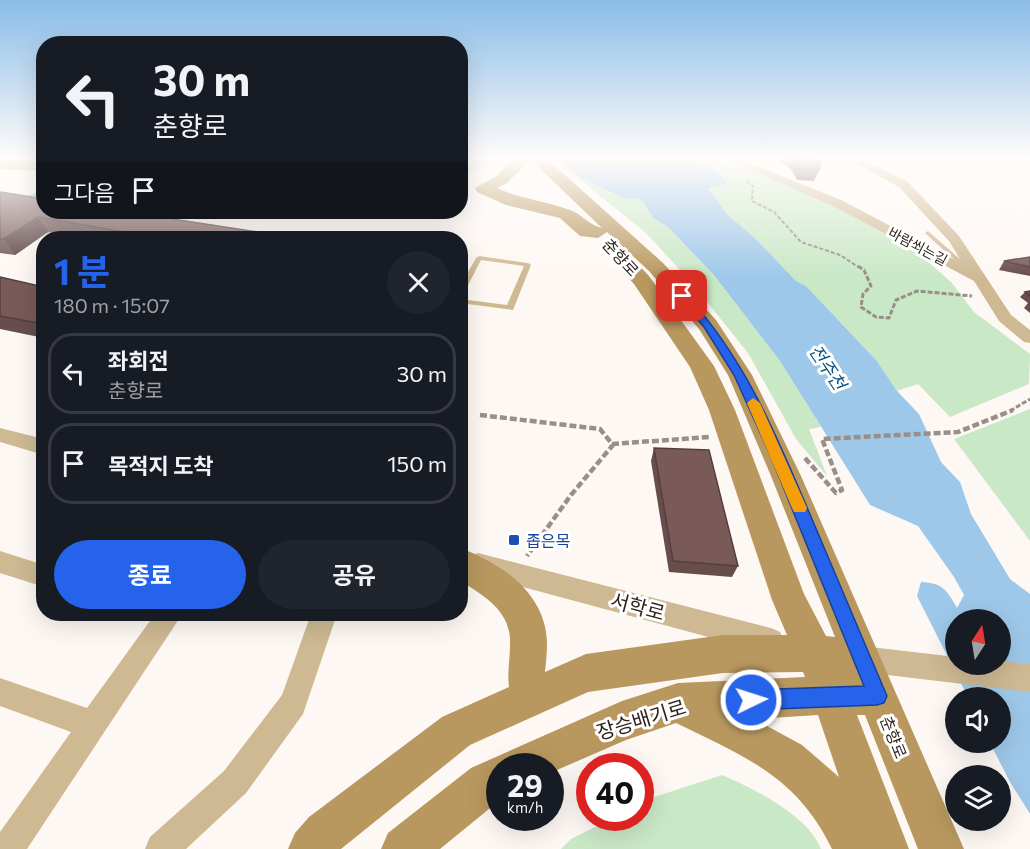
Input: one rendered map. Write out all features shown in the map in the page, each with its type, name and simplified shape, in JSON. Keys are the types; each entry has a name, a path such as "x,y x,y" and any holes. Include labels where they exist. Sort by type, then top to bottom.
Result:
{"street":[{"path":"504,198 566,214 587,232 598,232"},
{"name":"춘향로","path":"569,198 642,280 702,366 733,437 789,600 815,653 886,849"},
{"name":"춘향로","path":"573,198 656,267 708,325 740,375 782,466 940,849"},
{"name":"바람쐬는길","path":"822,198 837,203 976,277"},
{"name":"바람쐬는길","path":"916,198 954,239 976,277 1005,318 1030,338"},
{"path":"3,439 36,445"},
{"path":"0,562 36,573"},
{"name":"서학로","path":"468,563 815,653"},
{"path":"468,566 503,589 523,613 529,642 526,671 530,698"},
{"path":"8,849 161,621"},
{"path":"162,849 236,782 292,704 322,621"},
{"path":"311,849 325,833 456,731 586,673 723,654 815,653 870,677 907,666 1030,678"},
{"name":"장승배기로","path":"549,753 622,721 678,703 831,695 870,677"},
{"path":"0,692 93,725"},
{"path":"678,703 793,764 818,786 840,815 856,849"},
{"path":"404,849 486,783"}],"lane":[{"path":"928,233 976,277"},
{"path":"468,278 479,258 528,265 510,308 468,302"}],"path":[{"path":"753,198 753,201 774,212 801,242 840,255 864,270 872,286 863,294 861,307 876,317 889,318 896,300 917,291 991,298"},
{"path":"798,451 836,493 842,490 822,439 958,432 1018,408 1030,399"},
{"path":"480,415 600,429 612,444"},
{"path":"514,573 612,444 685,437 733,437"}],"green space":[{"path":"602,198 637,198 644,203 653,218 667,226 713,274 780,361 821,427 809,429 827,476 796,439 748,353 691,282 646,233"},
{"path":"716,198 817,198 916,251 952,283 974,312 1030,354 1029,384 950,417 918,384 897,391 877,361 806,286 796,281 756,239 728,215"},
{"path":"1030,409 1030,541 954,439"},
{"path":"722,775 779,804 805,825 821,849 561,849 571,839 587,831 654,831 654,797"}],"water":[{"name":"전주천","path":"622,198 715,198 728,215 756,239 796,281 806,286 877,361 897,391 919,414 941,462 960,482 971,514 1010,579 1030,594 1030,814 1011,784 1011,765 1001,765 995,753 1011,753 1011,687 963,687 957,675 1011,675 1011,609 945,609 945,651 917,596 921,582 934,584 944,589 957,608 964,595 954,577 918,526 870,505 780,361 713,274 667,226 653,218 644,203 637,198"}],"building":[{"path":"0,198 36,198 36,218 4,239 0,239"},
{"path":"50,219 172,219 252,231 119,231"},
{"path":"1030,257 1030,267 1004,261"},
{"path":"0,277 36,285 36,323 0,316"},
{"path":"654,448 709,450 738,566 673,561"}],"waterway":[{"path":"24,200 29,198"}],"slow traffic":[{"path":"753,403 799,508"}],"place":[{"name":"좁은목","path":"514,540"}],"route":[{"path":"682,296 708,325 740,375 770,438 877,696 831,695 751,700"}]}
